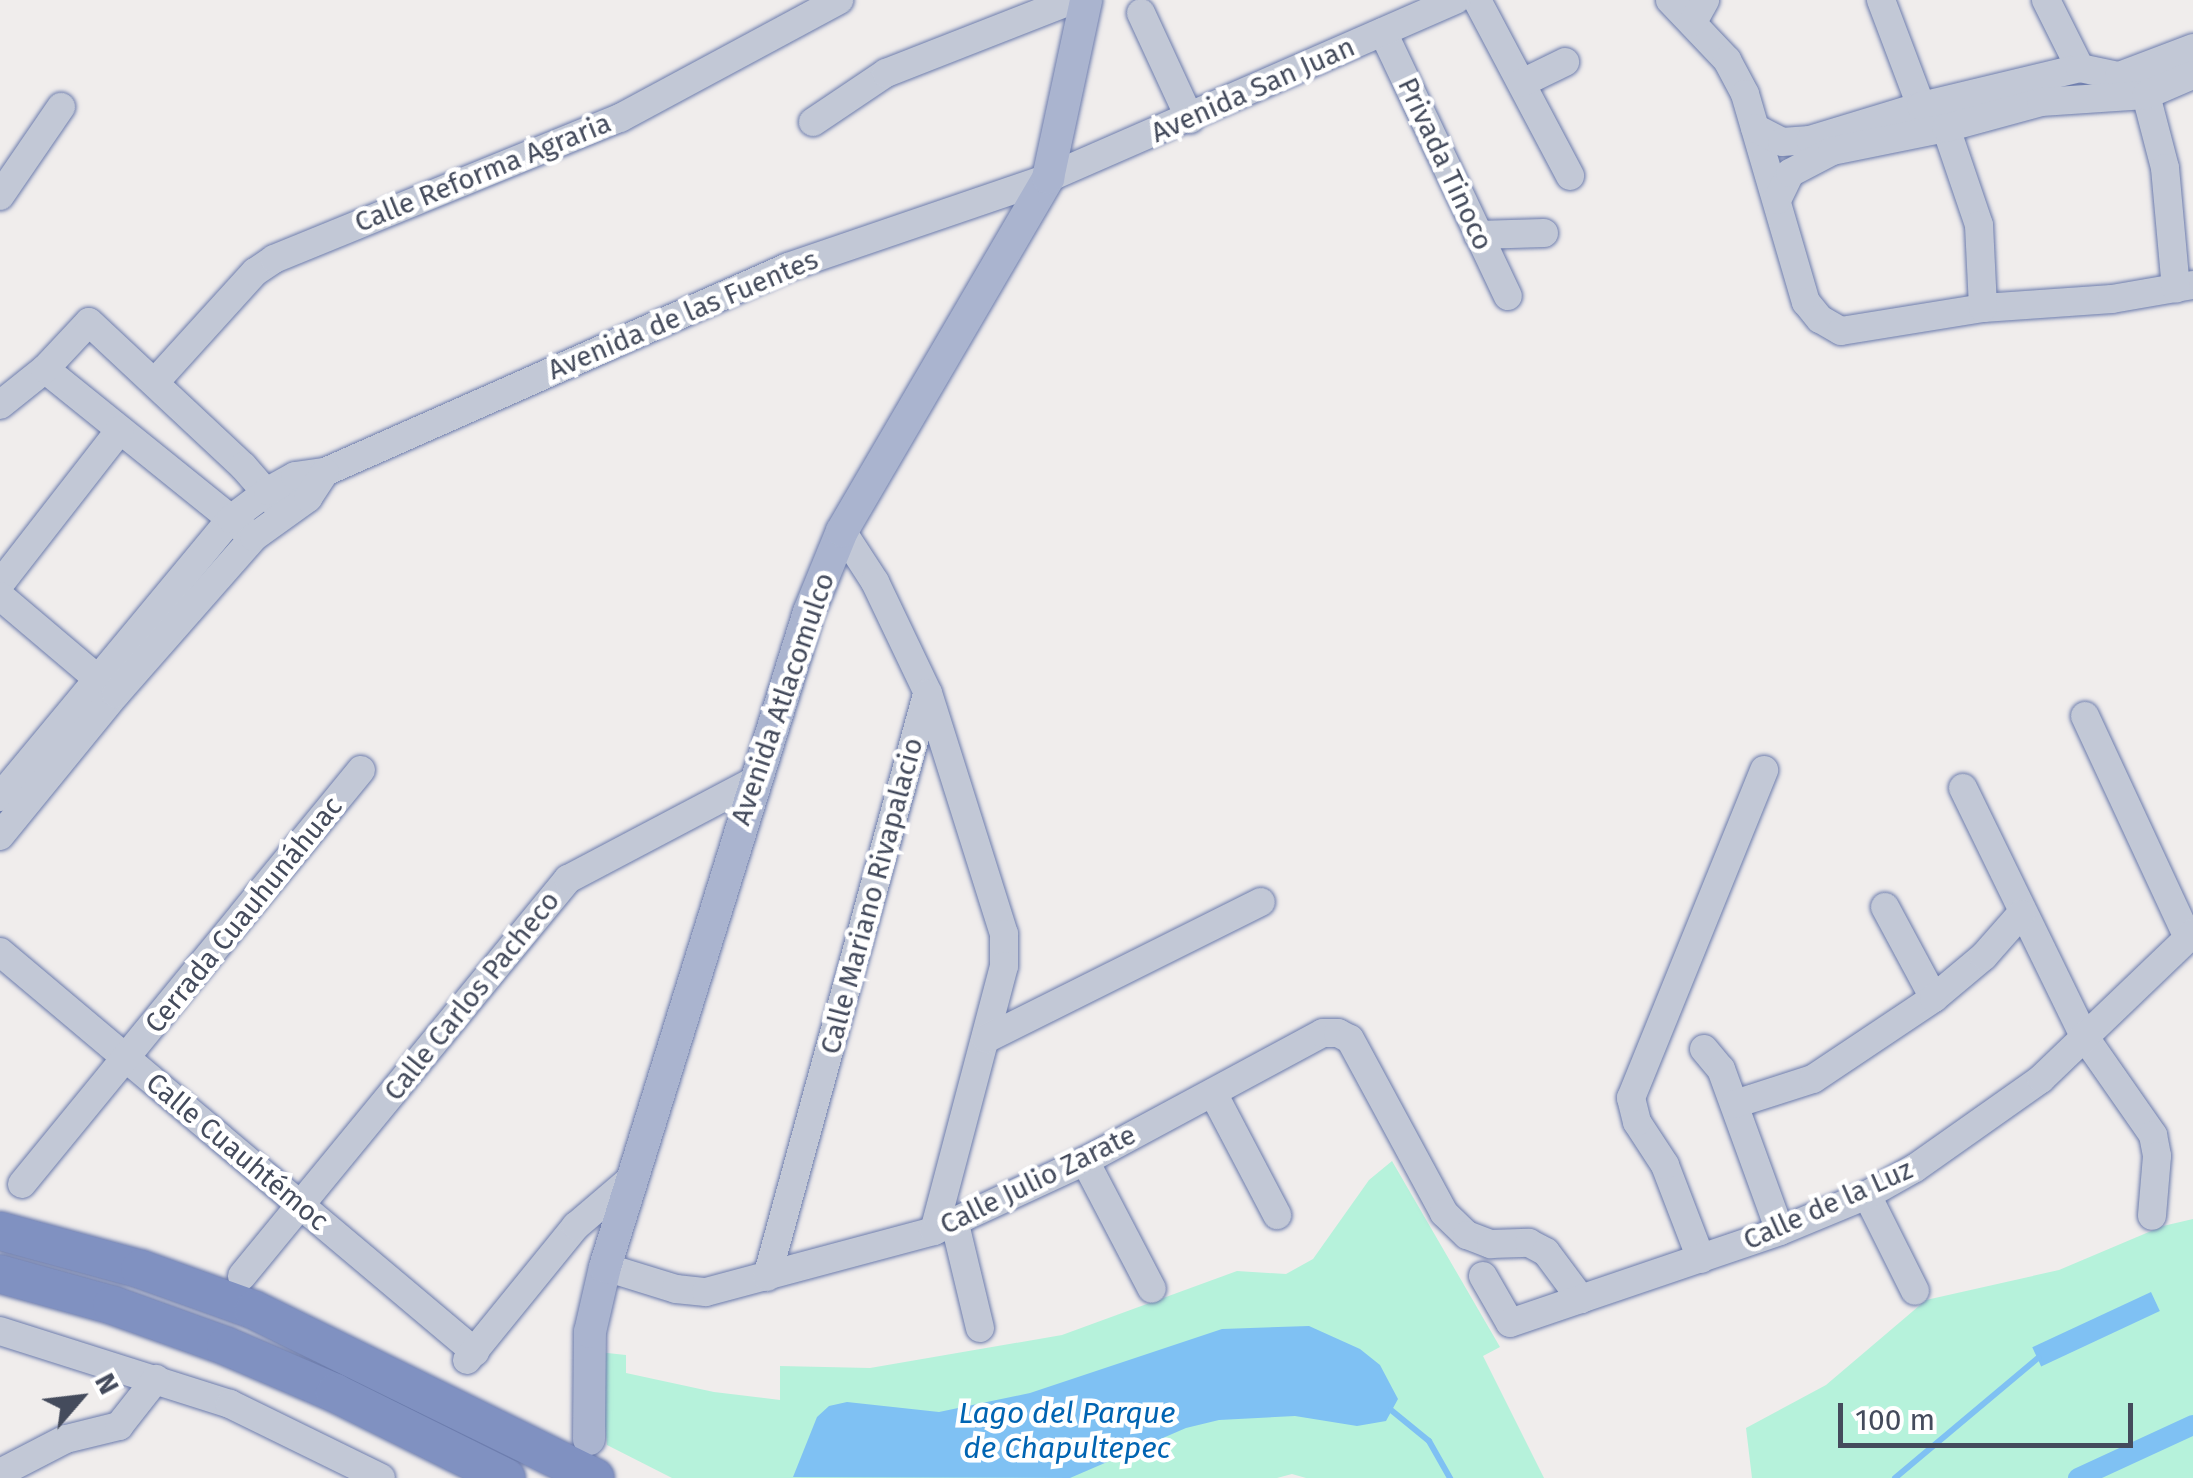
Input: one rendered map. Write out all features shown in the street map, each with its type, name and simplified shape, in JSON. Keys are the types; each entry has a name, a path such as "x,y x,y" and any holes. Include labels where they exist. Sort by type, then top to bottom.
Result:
{"highway":[{"path":"0,1231 140,1269 254,1310 595,1478"},
{"path":"0,1274 112,1306 226,1346 335,1392 506,1478"}],"main road":[{"name":"Avenida Atlacomulco","path":"589,1438 590,1332 604,1267 809,612 842,532 1048,178 1086,0"}],"street":[{"name":"Calle Reforma Agraria","path":"156,381 255,272 274,259 620,118 839,0"},
{"path":"812,122 886,73 1072,0"},
{"name":"Avenida San Juan","path":"1048,178 1384,32 1409,10 1456,0"},
{"path":"1478,0 1570,176"},
{"path":"1670,0 1676,11 1699,11 1745,94 1806,302 1820,319 1840,330 1982,308 2112,299 2184,286 2165,168 2146,96"},
{"path":"1881,0 1920,106"},
{"path":"2046,0 2080,68"},
{"path":"1140,13 1190,119"},
{"name":"Privada Tinoco","path":"1384,32 1508,296"},
{"path":"1756,128 1782,142 1810,140 1920,106 2080,68 2119,76 2193,48"},
{"path":"1522,83 1565,62"},
{"path":"1777,200 1790,172 1832,151 1946,128 2040,102 2146,96 2193,75"},
{"path":"0,196 61,107"},
{"path":"1946,128 1979,225 1982,308"},
{"name":"Avenida de las Fuentes","path":"0,797 254,537 295,476 325,472 788,267 1048,178"},
{"path":"1478,235 1544,233"},
{"path":"0,405 44,370 89,322 156,381 275,502"},
{"path":"44,370 254,537"},
{"path":"0,584 120,430"},
{"name":"Avenida de las Fuentes","path":"0,836 231,519 275,502"},
{"path":"842,532 890,610 928,693 1004,934 1004,966 945,1228 980,1328"},
{"path":"0,596 107,686"},
{"name":"Calle Mariano Rivapalacio","path":"767,1276 928,693"},
{"path":"2086,716 2190,935"},
{"name":"Cerrada Cuauhunáhuac","path":"22,1184 128,1060 361,770"},
{"path":"1701,1259 1665,1165 1637,1122 1631,1098 1764,770"},
{"name":"Calle Carlos Pacheco","path":"242,1276 568,879 754,780"},
{"path":"1963,788 2021,914 2084,1036 2153,1136 2157,1156 2152,1216"},
{"path":"986,1040 1261,902"},
{"path":"1885,907 1934,998"},
{"path":"1735,1104 1813,1079 1934,998 1984,956 2021,914"},
{"name":"Calle de la Luz","path":"1482,1276 1510,1323 1780,1231 1867,1194 1915,1168 2026,1090 2190,935"},
{"name":"Calle Cuauhtémoc","path":"0,952 301,1205 471,1356 576,1226 631,1179"},
{"name":"Calle Julio Zarate","path":"604,1267 676,1289 706,1292 945,1228 1084,1161 1323,1032 1338,1033 1350,1040 1444,1214 1468,1234 1492,1244 1530,1243 1546,1252 1581,1299"},
{"path":"1704,1049 1721,1069 1780,1231"},
{"path":"1213,1093 1277,1215"},
{"path":"1084,1161 1152,1289"},
{"path":"1867,1194 1915,1291"},
{"path":"0,1332 230,1404 374,1476"},
{"path":"0,1473 55,1444 128,1420 156,1378"}],"green space":[{"path":"1392,1161 1500,1347 1483,1356 1544,1478 1306,1478 1292,1474 1277,1478 672,1478 607,1445 598,1352 626,1355 626,1373 714,1392 780,1400 780,1366 870,1368 1062,1335 1237,1271 1286,1274 1313,1259 1369,1180"},
{"path":"2193,1219 2193,1478 1752,1478 1746,1428 1826,1385 1926,1300 2059,1270 2163,1226"}],"water":[{"path":"2151,1292 2160,1311 2041,1366 2032,1347"},
{"name":"Lago del Parque de Chapultepec","path":"1309,1326 1360,1349 1380,1365 1398,1399 1386,1421 1357,1426 1295,1416 1219,1420 1186,1428 1070,1478 793,1477 817,1417 829,1406 847,1402 939,1412 1030,1393 1222,1329"}],"waterway":[{"path":"1895,1478 2038,1358"},
{"path":"1391,1410 1429,1441 1450,1478"},
{"path":"2078,1478 2193,1425"}]}
